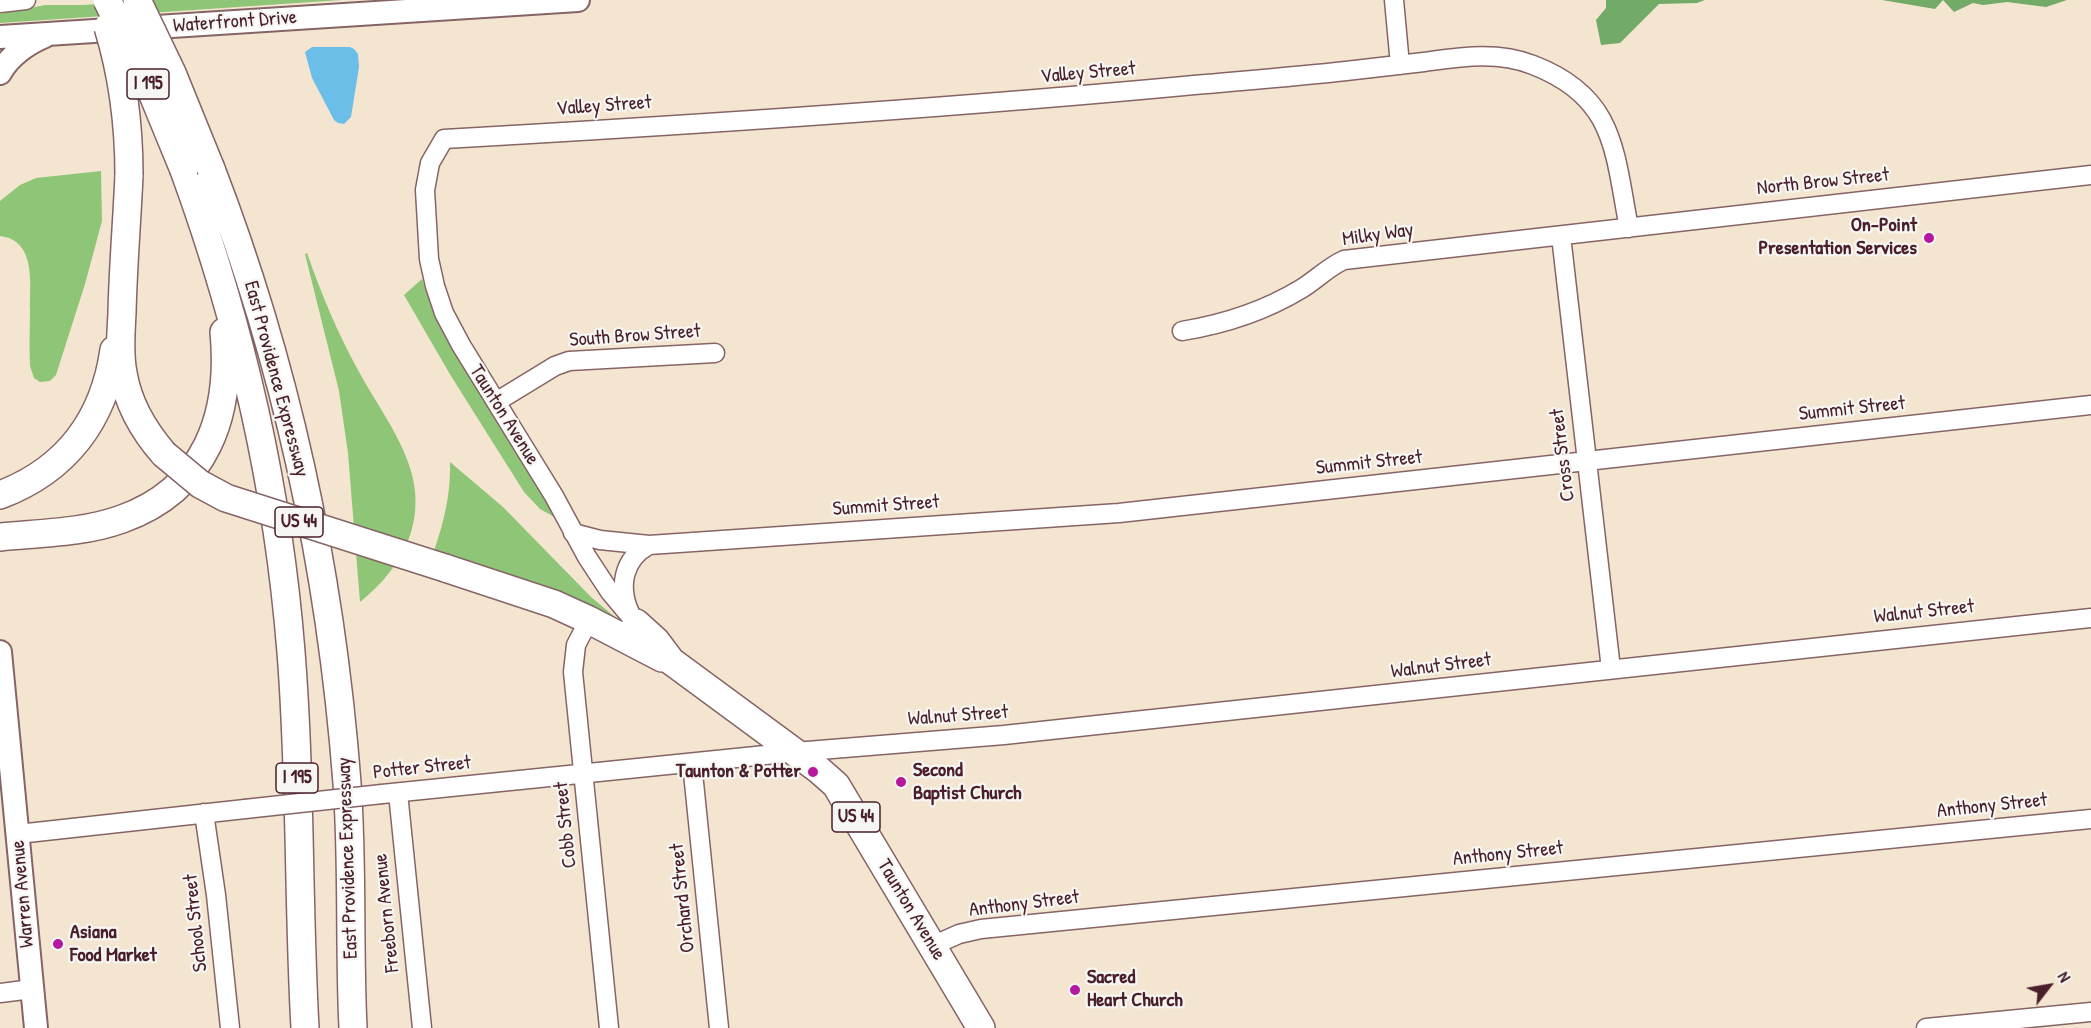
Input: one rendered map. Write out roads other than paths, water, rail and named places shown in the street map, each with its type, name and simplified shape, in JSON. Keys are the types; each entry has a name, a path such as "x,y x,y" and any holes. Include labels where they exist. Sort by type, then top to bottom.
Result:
{"highway":[{"name":"US 44","path":"99,0 116,54 125,97 129,175 123,283 121,357 123,374 126,389 138,418 153,442 200,484 226,498 536,597 589,620"},
{"name":"East Providence Expressway","path":"107,0 149,85 184,170 208,239 237,336 261,436 283,568 294,693 305,1028"},
{"name":"East Providence Expressway","path":"137,0 172,73 211,169 247,271 274,360 295,442 320,565 333,648 346,775 353,1028"},
{"path":"0,537 80,529 121,520 162,498 185,479 196,465 219,420 225,380 223,316 208,239"},
{"path":"0,495 27,483 49,469 79,439 94,416 105,391 111,366 123,283"},
{"name":"Taunton Avenue","path":"589,620 643,650 671,661 828,777 842,792 981,1028"},
{"name":"Taunton Avenue","path":"636,622 656,641 671,661"}],"main road":[{"name":"Waterfront Drive","path":"0,37 578,0"},
{"path":"0,73 18,53 49,34"},
{"name":"Warren Avenue","path":"0,652 8,804 18,834 36,1028"}],"street":[{"path":"0,3 26,0"},
{"path":"1394,0 1400,64"},
{"name":"Valley Street","path":"444,139 1022,102 1474,56 1504,56 1542,69 1575,88 1598,111 1607,130 1617,165 1629,228"},
{"name":"Taunton Avenue","path":"444,139 434,154 426,181 428,243 433,280 444,313 554,496 602,581 636,622"},
{"name":"North Brow Street","path":"1561,236 2091,175"},
{"name":"Milky Way","path":"1182,331 1224,324 1252,313 1300,290 1332,266 1344,260 1561,236"},
{"name":"Cross Street","path":"1561,236 1611,669"},
{"name":"South Brow Street","path":"496,402 555,366 569,361 715,353"},
{"name":"Summit Street","path":"573,533 600,540 649,544 1119,513 2091,405"},
{"path":"636,622 625,599 624,574 636,553 649,544"},
{"name":"Walnut Street","path":"795,752 1004,735 2091,618"},
{"name":"Cobb Street","path":"589,620 576,645 573,662 609,1028"},
{"name":"Potter Street","path":"18,834 795,752"},
{"name":"Orchard Street","path":"692,763 719,1028"},
{"name":"Freeborn Avenue","path":"390,794 422,1028"},
{"name":"School Street","path":"204,813 216,896 230,1028"},
{"name":"Anthony Street","path":"932,946 959,934 981,929 2091,819"},
{"path":"0,993 32,990"},
{"path":"1926,1028 2091,1012"}],"water":[{"path":"312,47 350,47 358,54 359,67 351,117 344,124 334,120 312,78 305,52"}],"place":[{"name":"On-Point Presentation Services","path":"1929,238"},
{"name":"Taunton & Potter","path":"813,772"},
{"name":"Second Baptist Church","path":"901,782"},
{"name":"Asiana Food Market","path":"58,944"},
{"name":"Sacred Heart Church","path":"1075,990"}]}
